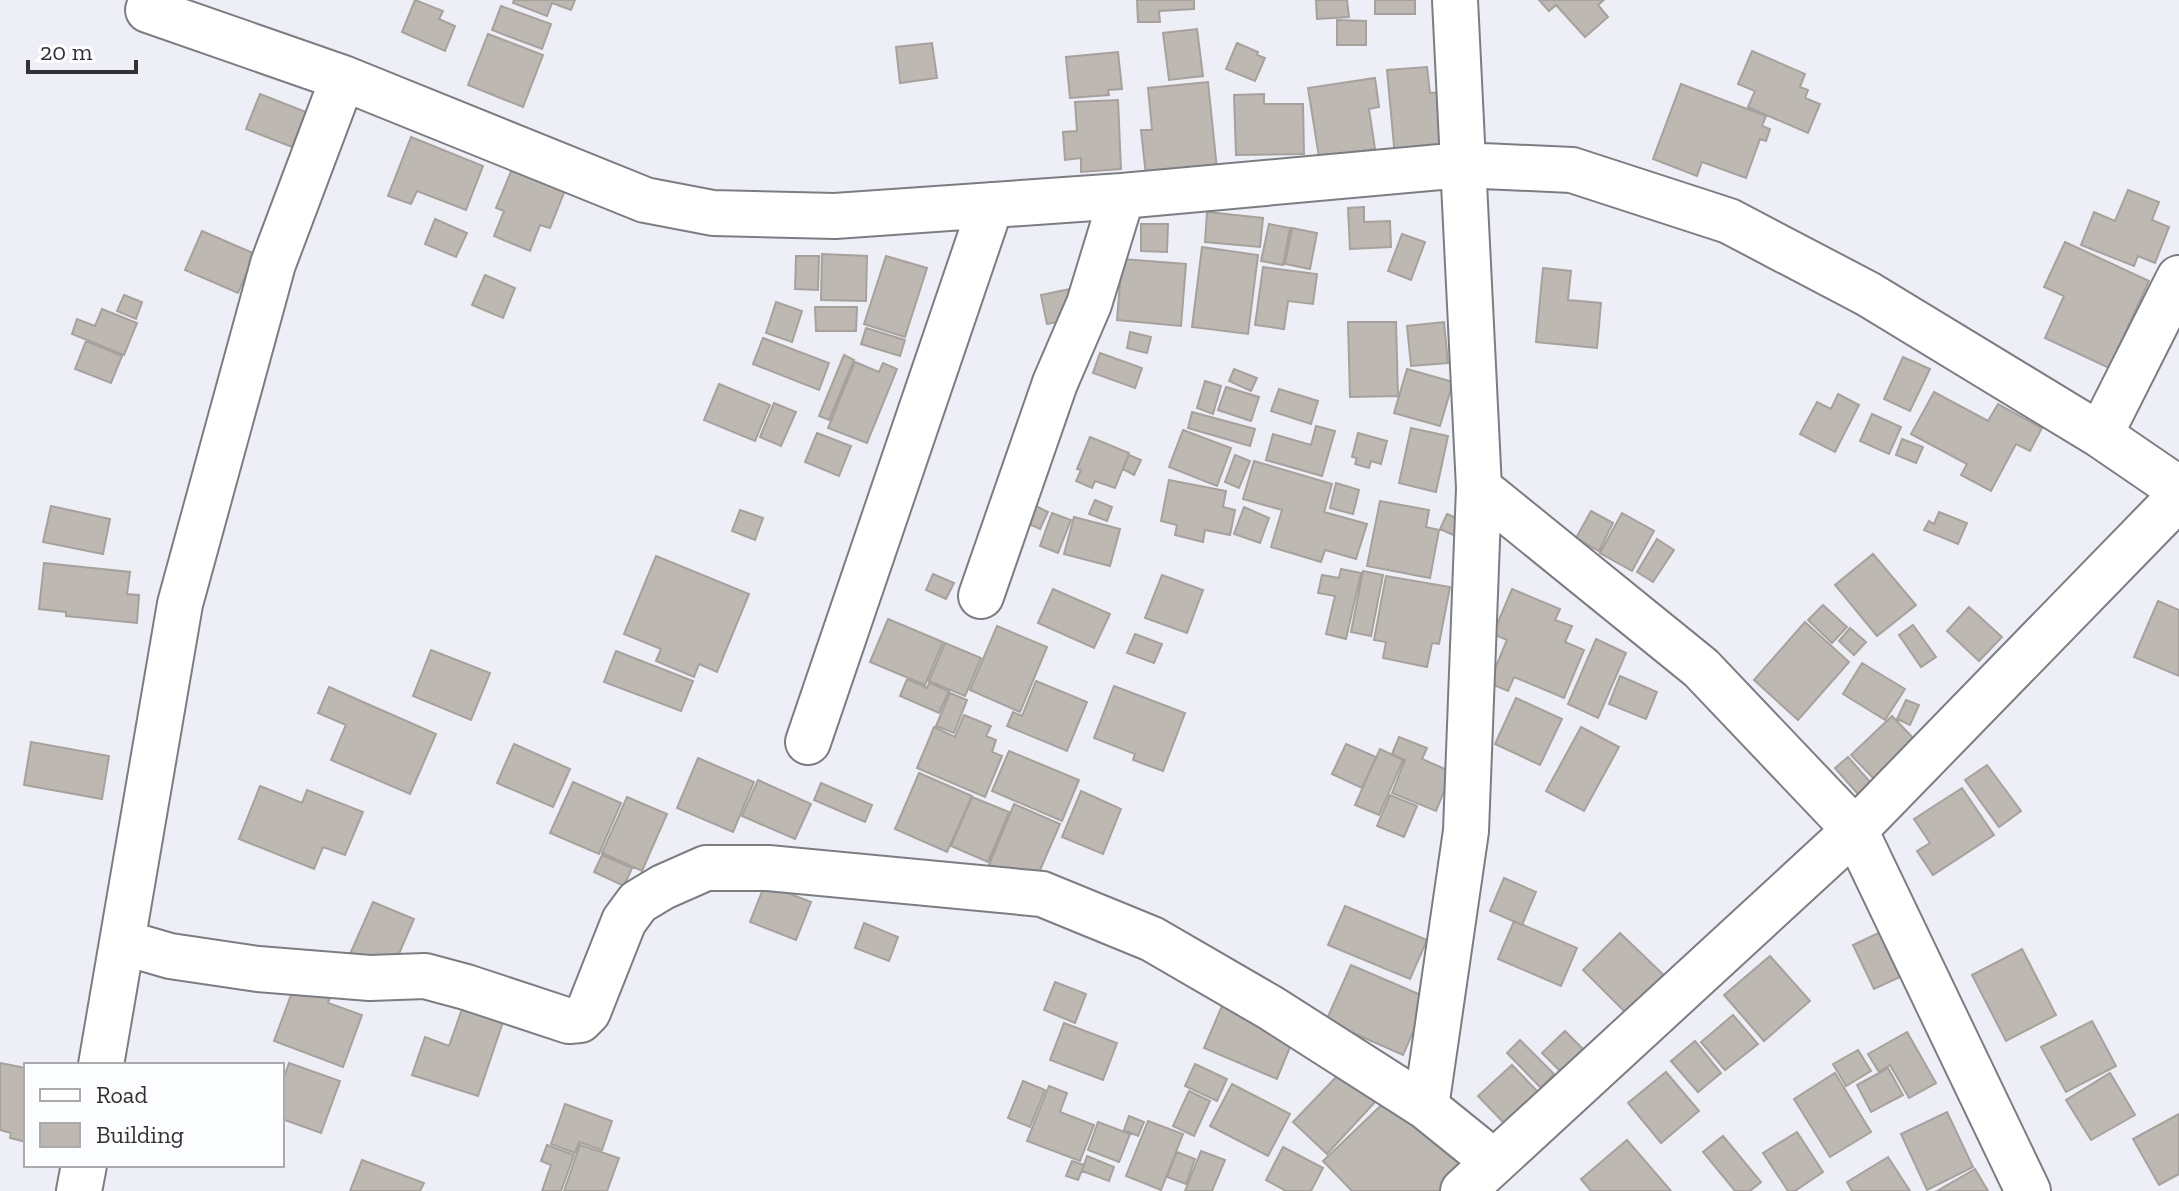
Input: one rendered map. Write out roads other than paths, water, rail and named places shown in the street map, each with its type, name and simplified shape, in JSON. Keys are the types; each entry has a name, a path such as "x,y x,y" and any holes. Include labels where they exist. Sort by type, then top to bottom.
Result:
{"street":[{"path":"1426,1107 1466,831 1479,488 1455,0"},
{"path":"148,10 343,78 645,200 713,213 835,216 1122,196 1462,165 1572,170 1729,221 1868,294 2100,435 2179,489"},
{"path":"101,1063 180,604 273,264 343,78"},
{"path":"981,596 1055,383 1089,304 1122,196"},
{"path":"808,742 991,205"},
{"path":"2100,435 2179,278"},
{"path":"1479,488 1701,668 1855,830 2028,1191"},
{"path":"122,942 170,956 227,965 370,978 425,976 569,1021 580,1020 588,1012 624,921 638,902 706,868 768,868 1042,894 1152,939 1271,1008 1426,1107 1478,1177 1855,830 2179,497"},
{"path":"79,1191 84,1167"}]}
